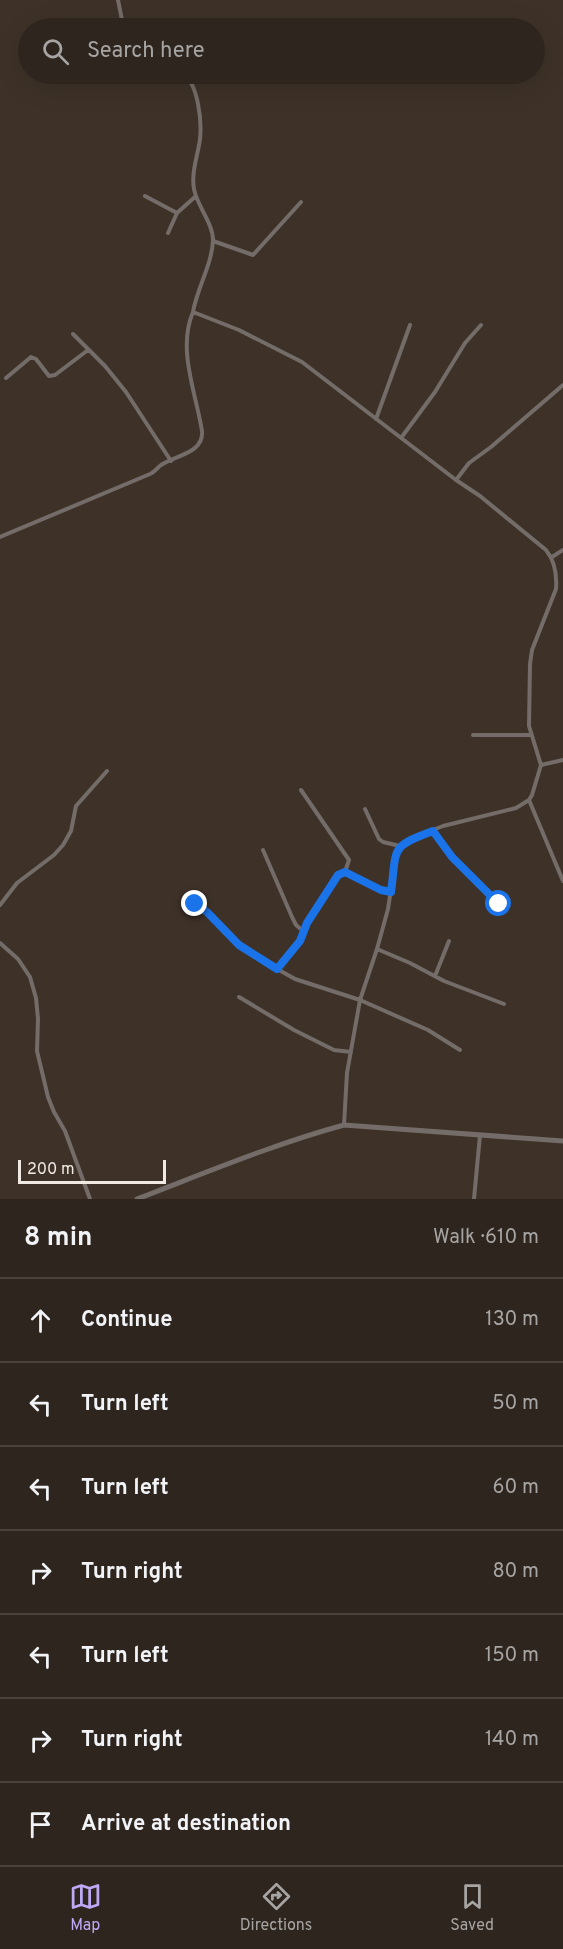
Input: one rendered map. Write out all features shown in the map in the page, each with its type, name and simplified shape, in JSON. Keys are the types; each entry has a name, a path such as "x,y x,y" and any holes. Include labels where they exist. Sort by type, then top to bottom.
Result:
{"street":[{"path":"118,0 122,18"},
{"path":"0,537 150,474 201,444 203,438 188,358 188,329 213,241 212,231 194,187 195,163 201,135 199,108 191,84"},
{"path":"145,196 177,213"},
{"path":"168,233 177,213 196,196"},
{"path":"213,241 253,255 301,202"},
{"path":"193,312 239,330 302,362 517,525 552,557 557,579 556,589 532,650 530,664 528,717 542,765 536,786 529,800 516,808 443,826 408,840 400,846 396,854 391,892 377,949 360,1000 347,1072 344,1125"},
{"path":"376,419 410,325"},
{"path":"401,438 435,392 465,343 481,326"},
{"path":"73,334 105,366 126,392 171,461"},
{"path":"6,378 31,357 36,359 49,376 56,375 88,350"},
{"path":"456,480 469,463 563,385"},
{"path":"552,557 563,550"},
{"path":"473,735 532,735"},
{"path":"542,765 563,760"},
{"path":"0,905 17,883 54,855 63,845 71,831 76,806 107,771"},
{"path":"277,969 300,941 303,931 333,880 345,872 349,860 301,790"},
{"path":"529,800 563,881"},
{"path":"365,809 379,838 383,842 400,846"},
{"path":"433,831 452,857 499,904"},
{"path":"263,850 292,917 303,931"},
{"path":"345,872 381,890 391,892"},
{"path":"195,904 207,912 239,945 277,969 296,979 360,1000 428,1030 460,1050"},
{"path":"435,976 449,941"},
{"path":"0,943 18,959 30,977 36,998 38,1051 48,1097 64,1131 90,1199"},
{"path":"377,949 394,955 444,981 504,1005"},
{"path":"239,997 294,1030 334,1050 351,1052"},
{"path":"137,1199 270,1149 344,1125 563,1141"},
{"path":"474,1199 480,1134"}],"route":[{"path":"195,904 207,912 239,945 277,969 300,941 307,923 338,875 345,872 381,890 391,892 397,850 408,840 433,831 452,857 499,904"}]}
